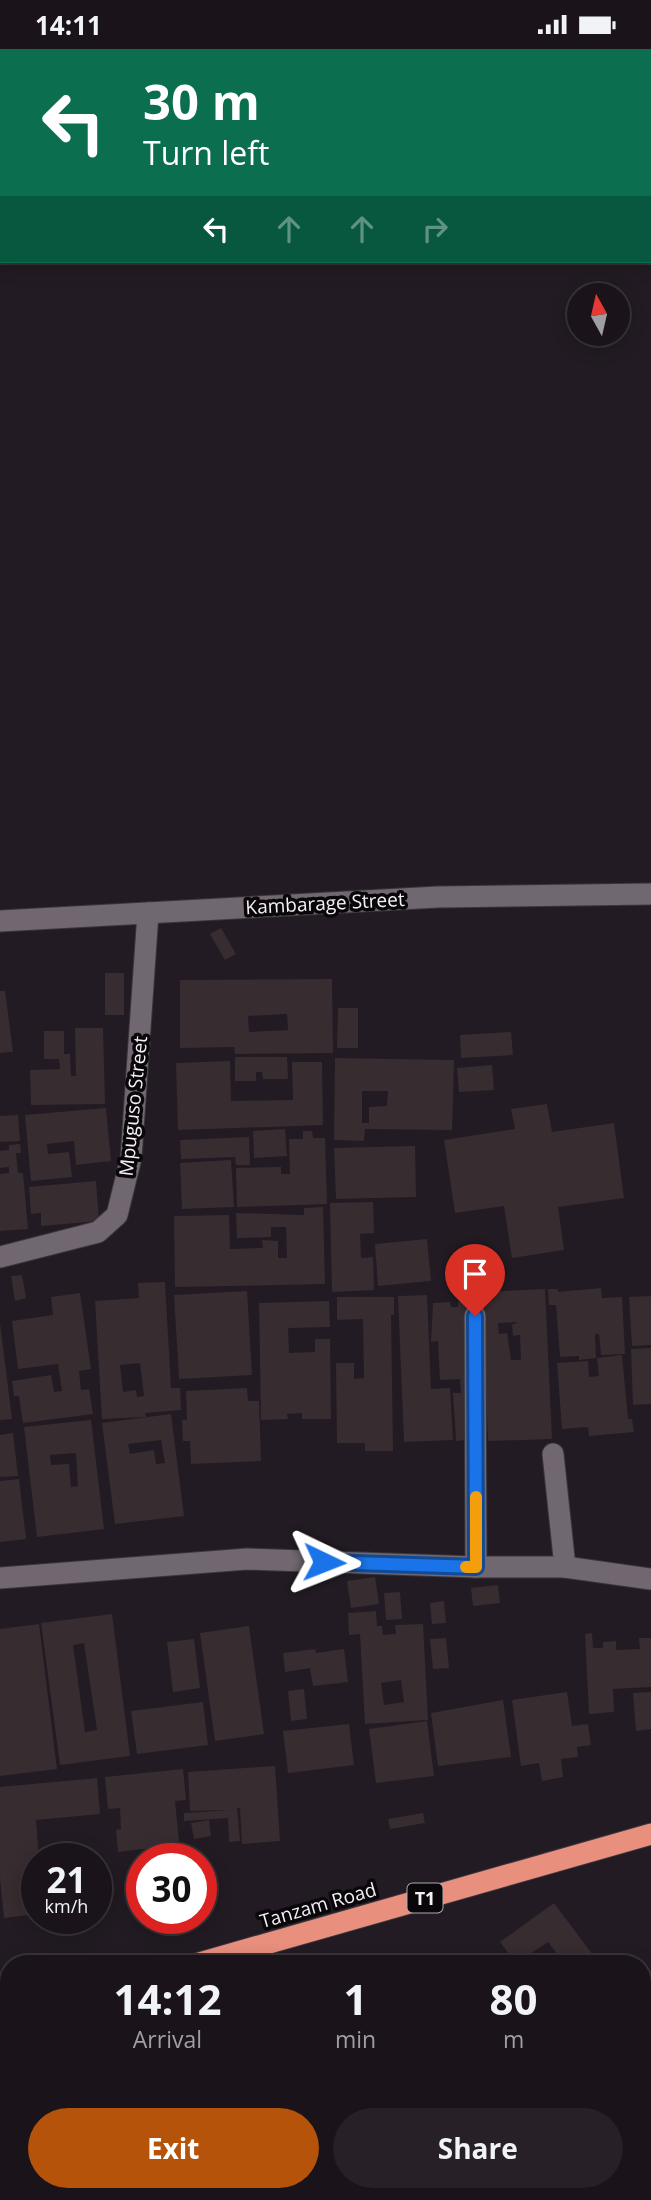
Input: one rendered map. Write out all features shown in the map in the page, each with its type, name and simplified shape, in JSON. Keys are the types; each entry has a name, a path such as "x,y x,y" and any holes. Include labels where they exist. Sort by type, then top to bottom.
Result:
{"highway":[{"name":"Tanzam Road","path":"228,1955 651,1834"}],"street":[{"name":"Kambarage Street","path":"0,921 438,897 651,894"},
{"name":"Mpuguso Street","path":"0,1257 98,1232 117,1215 131,1158 148,913"},
{"path":"475,1316 476,1567"},
{"path":"553,1454 565,1567"},
{"path":"0,1578 247,1559 476,1567 565,1567 651,1579"}],"building":[{"path":"221,928 236,954 225,960 210,934"},
{"path":"105,973 124,973 124,1015 105,1015"},
{"path":"332,979 333,1053 235,1054 234,1047 180,1048 180,980","holes":["287,1014 288,1030 249,1032 248,1016"]},
{"path":"0,991 5,991 13,1052 0,1053"},
{"path":"338,1008 358,1008 358,1048 337,1048"},
{"path":"75,1028 103,1028 105,1104 31,1105 30,1070 60,1069 59,1059 44,1059 44,1031 64,1031 64,1054 70,1054 71,1076 76,1076"},
{"path":"511,1032 513,1055 461,1058 460,1035"},
{"path":"235,1057 287,1057 288,1079 263,1079 262,1072 256,1072 256,1081 235,1081"},
{"path":"335,1058 454,1060 452,1130 365,1129 364,1141 334,1140","holes":["362,1091 388,1091 387,1106 369,1107 369,1123 362,1123"]},
{"path":"230,1061 231,1101 293,1100 292,1062 322,1062 323,1125 178,1130 176,1063"},
{"path":"492,1065 494,1090 459,1092 457,1068"},
{"path":"547,1104 552,1132 614,1123 624,1198 558,1207 564,1250 512,1258 504,1206 455,1213 444,1140 515,1129 511,1109"},
{"path":"106,1108 111,1161 76,1165 74,1141 47,1144 48,1154 69,1152 72,1177 31,1181 25,1115"},
{"path":"18,1115 20,1141 0,1142 0,1116"},
{"path":"285,1129 287,1156 254,1158 253,1131"},
{"path":"303,1131 312,1131 313,1138 325,1138 327,1204 237,1207 236,1168 281,1167 281,1174 290,1174 289,1139 303,1139"},
{"path":"249,1137 250,1165 236,1165 235,1157 181,1159 180,1140"},
{"path":"20,1144 21,1153 16,1153 18,1173 23,1173 28,1229 0,1231 0,1174 9,1173 9,1167 0,1168 0,1151 9,1150 9,1145"},
{"path":"415,1146 416,1197 336,1199 334,1148"},
{"path":"231,1160 234,1207 182,1209 180,1163"},
{"path":"96,1181 99,1221 41,1226 41,1213 31,1214 29,1187"},
{"path":"373,1202 374,1233 360,1234 361,1258 373,1257 374,1290 332,1292 330,1203"},
{"path":"323,1207 325,1284 175,1287 174,1216 229,1215 230,1249 263,1248 262,1240 278,1241 278,1258 287,1258 286,1227 271,1227 271,1237 237,1238 236,1213 304,1215 304,1208"},
{"path":"427,1239 431,1281 378,1286 375,1244"},
{"path":"22,1275 26,1298 15,1301 11,1276"},
{"path":"165,1282 171,1388 180,1388 181,1410 145,1413 146,1417 102,1419 95,1301 139,1298 138,1283","holes":["140,1363 144,1396 137,1397 136,1390 123,1392 120,1365"]},
{"path":"601,1288 602,1298 622,1297 625,1354 601,1355 599,1334 595,1334 596,1358 579,1360 579,1356 560,1357 556,1305 549,1305 548,1289 558,1289 558,1292"},
{"path":"545,1289 552,1439 488,1441 482,1292","holes":["518,1322 512,1325 513,1336 520,1335 521,1360 511,1360 507,1333 499,1334 498,1323"]},
{"path":"247,1291 252,1375 179,1379 174,1295"},
{"path":"80,1293 91,1369 79,1371 81,1390 89,1389 93,1414 23,1423 19,1396 14,1396 12,1381 51,1375 54,1392 62,1391 58,1364 18,1369 12,1321 53,1315 51,1297"},
{"path":"427,1295 431,1389 450,1388 453,1440 404,1442 398,1296"},
{"path":"651,1296 651,1345 632,1346 629,1297"},
{"path":"337,1297 394,1297 394,1315 391,1315 393,1451 365,1451 365,1443 337,1443 336,1363 354,1363 354,1379 364,1378 363,1319 337,1320"},
{"path":"329,1301 330,1327 288,1328 289,1353 315,1352 315,1339 330,1339 331,1419 302,1419 302,1413 287,1414 288,1419 261,1420 259,1303"},
{"path":"480,1301 475,1439 456,1441 453,1393 461,1393 460,1379 440,1380 438,1341 431,1342 433,1303 450,1302 451,1307 458,1307 458,1302"},
{"path":"0,1323 12,1419 0,1420"},
{"path":"651,1348 651,1404 633,1405 631,1349"},
{"path":"622,1355 628,1419 632,1419 634,1432 589,1436 588,1427 562,1429 557,1363 588,1361 589,1377 599,1376 597,1358"},
{"path":"247,1388 248,1401 259,1401 261,1461 191,1464 190,1441 183,1441 182,1420 187,1420 186,1391"},
{"path":"171,1414 184,1516 115,1524 102,1423","holes":["161,1440 165,1463 156,1464 154,1450 130,1454 128,1444"]},
{"path":"91,1420 104,1529 37,1537 24,1427","holes":["76,1453 78,1486 71,1487 69,1464 51,1465 50,1455"]},
{"path":"13,1433 18,1476 0,1477 0,1435"},
{"path":"19,1479 26,1539 0,1542 0,1481"},
{"path":"375,1577 379,1604 351,1608 347,1581"},
{"path":"498,1585 500,1603 473,1606 471,1588"},
{"path":"400,1592 402,1619 386,1620 384,1593"},
{"path":"444,1601 446,1623 432,1624 430,1603"},
{"path":"376,1611 377,1626 382,1626 383,1635 396,1634 395,1625 423,1624 428,1720 365,1724 360,1634 349,1635 348,1613","holes":["401,1680 404,1702 384,1705 381,1683"]},
{"path":"112,1614 130,1756 60,1765 41,1623","holes":["84,1643 97,1730 85,1732 73,1645"]},
{"path":"39,1624 57,1769 0,1776 0,1629"},
{"path":"249,1626 264,1734 215,1741 200,1633"},
{"path":"592,1633 593,1648 603,1648 603,1642 616,1641 616,1650 640,1649 639,1638 651,1638 651,1687 613,1689 614,1712 589,1714 585,1634"},
{"path":"446,1638 449,1668 433,1669 430,1639"},
{"path":"194,1639 200,1688 173,1692 167,1642"},
{"path":"315,1649 316,1653 344,1649 348,1682 313,1686 310,1668 285,1672 283,1653"},
{"path":"304,1689 307,1719 291,1721 288,1691"},
{"path":"567,1692 572,1726 588,1724 591,1745 577,1747 578,1757 561,1759 563,1777 542,1781 539,1763 521,1766 512,1700"},
{"path":"651,1692 651,1729 636,1731 633,1693"},
{"path":"503,1700 511,1757 438,1766 431,1713"},
{"path":"203,1702 208,1745 137,1754 131,1711"},
{"path":"427,1721 434,1776 376,1783 369,1729"},
{"path":"349,1724 354,1765 288,1773 283,1731"},
{"path":"275,1766 280,1841 242,1844 240,1808 237,1808 240,1841 229,1842 228,1818 184,1821 184,1813 230,1810 190,1811 188,1772"},
{"path":"183,1769 186,1800 175,1801 179,1841 126,1843 126,1851 118,1852 116,1830 121,1829 120,1808 108,1809 105,1777"},
{"path":"97,1778 100,1814 36,1820 38,1843 21,1843 21,1916 4,1918 0,1878 0,1787"},
{"path":"423,1813 425,1823 390,1829 388,1819"},
{"path":"209,1820 211,1836 194,1839 191,1823"},
{"path":"554,1903 593,1955 558,1955 548,1942 528,1955 510,1955 500,1942"}],"slow traffic":[{"path":"466,1567 476,1567 476,1497"}],"route":[{"path":"324,1562 476,1567 475,1316"}]}
